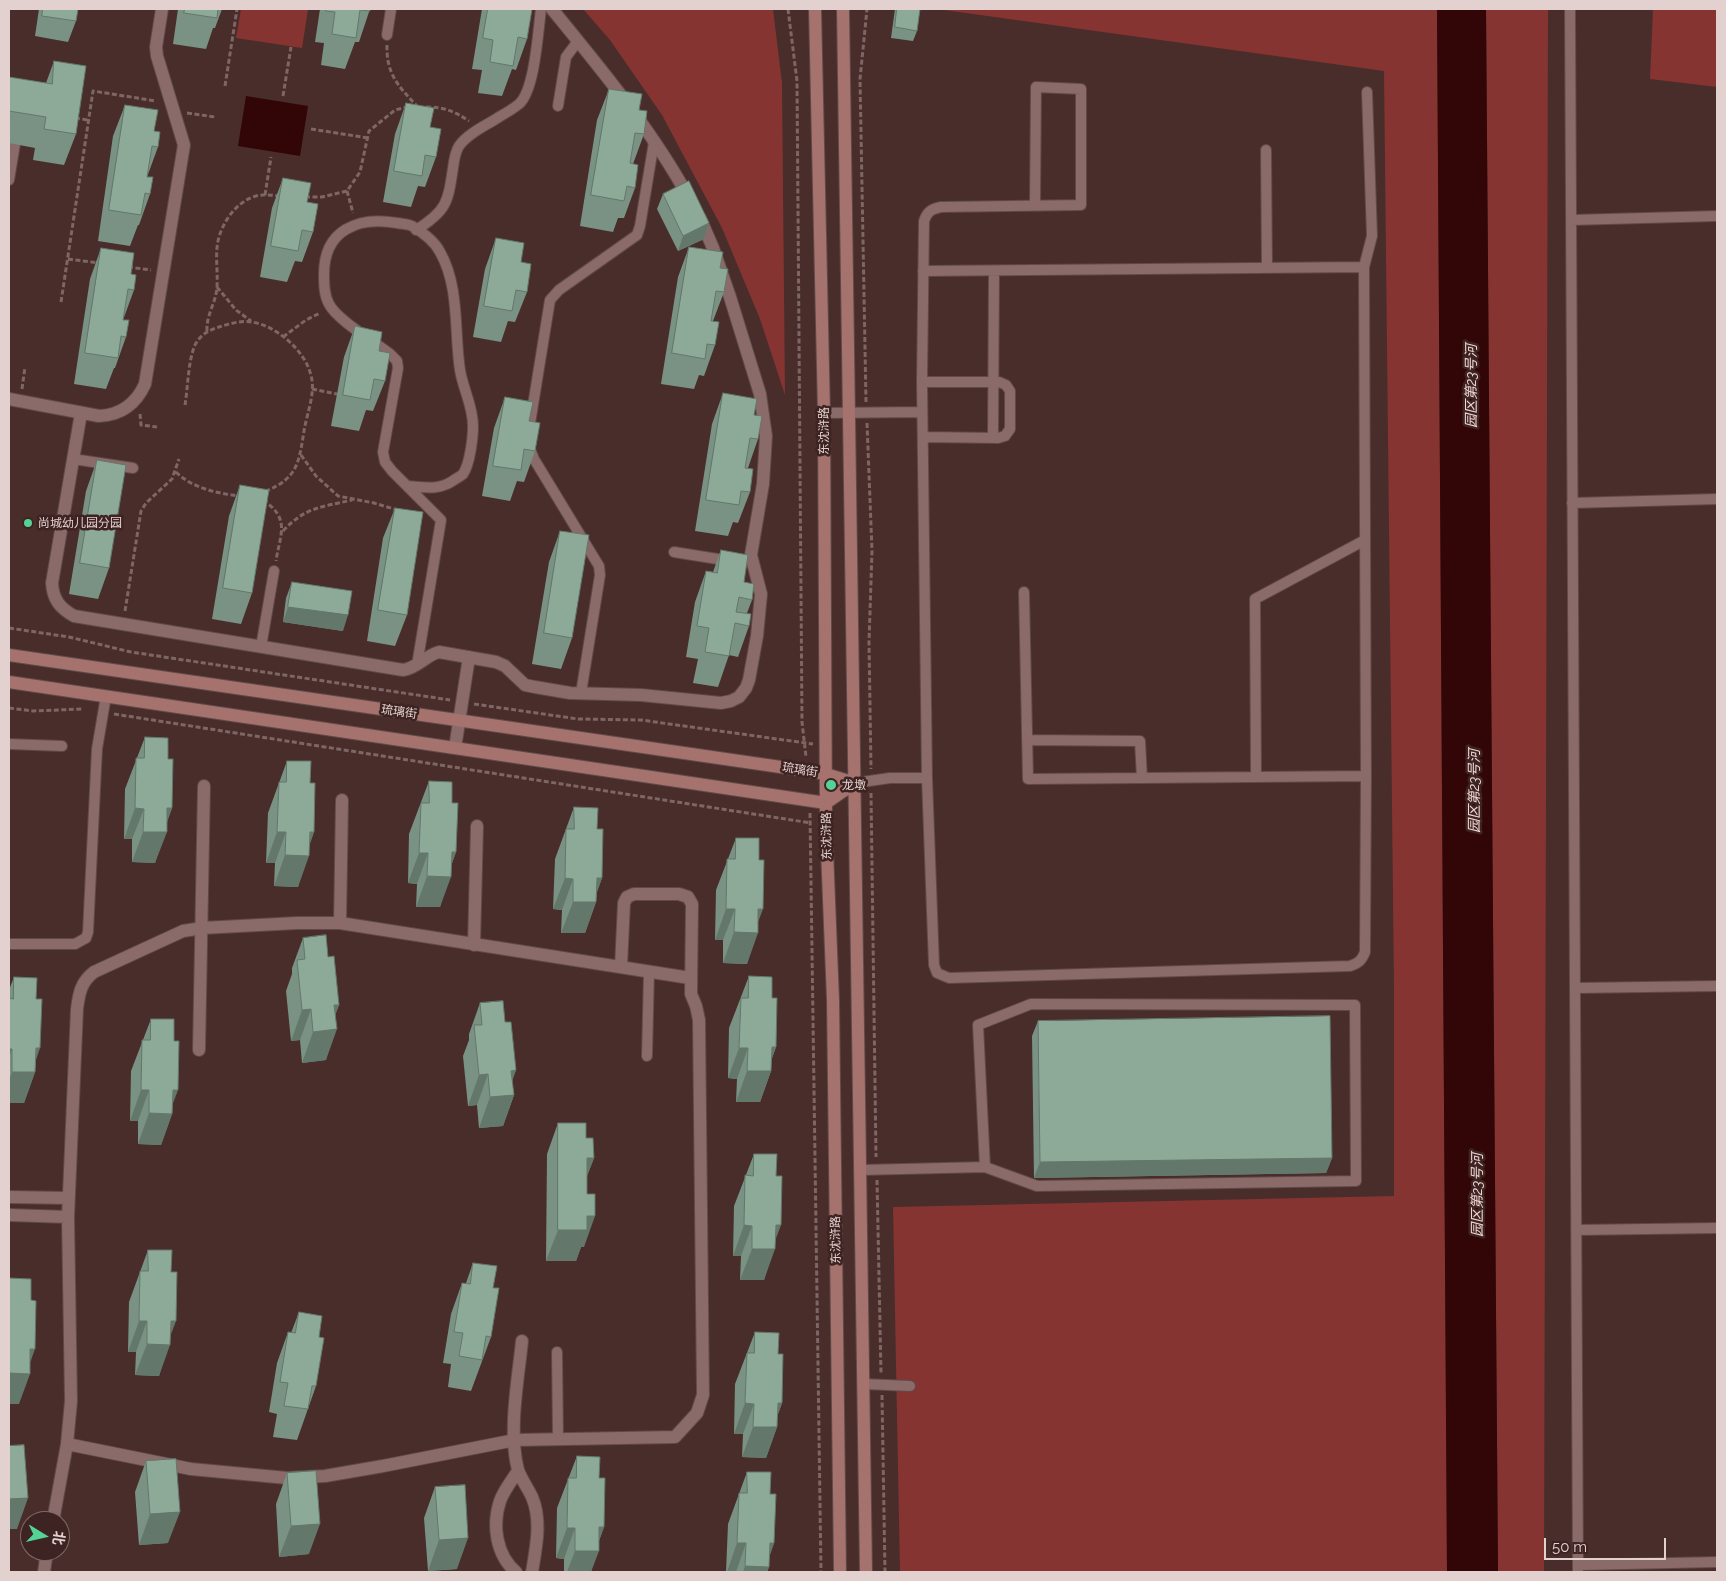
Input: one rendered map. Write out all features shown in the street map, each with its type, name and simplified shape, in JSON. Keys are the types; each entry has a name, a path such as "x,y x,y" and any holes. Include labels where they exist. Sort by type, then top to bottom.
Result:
{"main road":[{"name":"东沈浒路","path":"815,9 824,413 826,825 833,1000 840,1572"},
{"name":"东沈浒路","path":"843,9 866,1572"},
{"name":"琉璃街","path":"9,656 826,774 855,783"},
{"path":"9,682 826,803 855,783"}],"street":[{"path":"14,400 98,416 109,415 121,410 139,396 145,384 184,145 159,65 156,47 162,9"},
{"path":"81,413 52,583 52,592 59,605 74,616 403,670 417,665 432,654 439,652 496,662 505,666 525,685 581,693 641,695 720,703 739,697 749,680 757,636 761,594 745,564 751,555 763,484 766,436 760,394 713,248 672,167 617,89 552,9"},
{"path":"455,748 469,657"},
{"path":"199,1050 204,786"},
{"path":"340,923 342,800"},
{"path":"474,945 477,826"},
{"path":"67,1444 191,1469 288,1478 325,1476 515,1440 674,1437 697,1413 703,1395 699,1020 691,994 692,904 688,897 679,894 634,894 627,897 624,903 620,966"},
{"path":"55,1511 67,1444 71,1401 68,1198 77,1009 79,994 85,979 94,972 183,931 202,928 297,923 340,923 690,978"},
{"path":"9,1197 68,1198"},
{"path":"9,1215 68,1217"},
{"path":"522,1341 513,1426 518,1471 533,1500 536,1514 538,1532 532,1572"},
{"path":"516,1572 510,1567 498,1547 496,1529 500,1501 518,1471"}],"lane":[{"path":"387,35 391,9"},
{"path":"416,230 433,220 444,207 449,193 456,152 460,144 519,104 526,94 530,82 541,9"},
{"path":"1570,9 1578,1568 1717,1562"},
{"path":"558,106 566,57 578,41"},
{"path":"1035,205 1036,87 1081,89 1081,204 1035,205 941,207 933,208 926,214 924,221 922,412 927,778 934,965 937,973 949,978 1358,964 1365,952 1366,540 1364,267 1372,236 1367,92"},
{"path":"581,693 600,575 599,566 534,459 527,442 550,300 559,290 637,235 654,142"},
{"path":"9,180 15,144"},
{"path":"1266,150 1267,268"},
{"path":"1571,220 1717,216"},
{"path":"407,486 440,488 463,474 469,461 473,425 471,409 460,372 453,291 447,265 439,250 411,226 372,221 342,231 332,243 326,252 324,288 328,304 336,314 397,360 398,368 383,452 385,462 407,486 442,520 417,665"},
{"path":"923,271 1364,267"},
{"path":"993,438 994,271"},
{"path":"922,382 1000,382 1006,385 1010,391 1010,429 1005,436 998,438 923,437"},
{"path":"824,413 922,412"},
{"path":"73,459 133,468"},
{"path":"1572,503 1717,499"},
{"path":"1256,776 1255,599 1366,540"},
{"path":"674,552 745,564"},
{"path":"261,647 274,571"},
{"path":"1024,592 1028,779 1366,776"},
{"path":"9,944 75,944 86,938 88,932 97,749 106,696"},
{"path":"1027,740 1140,741 1142,778"},
{"path":"9,744 62,746"},
{"path":"855,783 890,778 927,778"},
{"path":"647,1056 649,971"},
{"path":"1575,988 1717,986"},
{"path":"861,1170 985,1167 1037,1186 1356,1181 1355,1005 1032,1004 978,1025 985,1167"},
{"path":"1576,1230 1717,1228"},
{"path":"557,1352 558,1439"},
{"path":"864,1384 910,1386"}],"path":[{"path":"225,86 237,9"},
{"path":"387,35 386,55 391,76 417,106"},
{"path":"283,96 290,47"},
{"path":"61,302 93,91 215,117"},
{"path":"299,197 322,197 347,191 360,172 370,131 395,110 417,106 435,107 455,112 472,123 477,131"},
{"path":"72,117 88,120"},
{"path":"311,129 368,138"},
{"path":"265,194 271,157"},
{"path":"347,191 356,225"},
{"path":"207,331 206,321 213,305 217,286 218,240 225,222 244,201 254,196 265,194 282,196"},
{"path":"68,259 106,264"},
{"path":"125,266 164,272"},
{"path":"217,286 236,310 253,322 283,337 296,349 310,372 312,389 296,470 288,479 260,493"},
{"path":"283,337 317,314 333,310"},
{"path":"186,405 192,356 196,344 207,331 239,322 253,322"},
{"path":"14,400 25,367"},
{"path":"312,389 337,394"},
{"path":"139,396 141,425 157,427"},
{"path":"300,455 316,476 338,496 374,503 402,512"},
{"path":"123,624 141,511 146,503 172,480 179,459"},
{"path":"176,472 184,480 192,484 243,497"},
{"path":"256,498 275,508 281,522 282,532 274,571"},
{"path":"282,532 294,520 309,510 355,499"},
{"path":"9,628 69,636 131,652 578,719 641,720 792,742 826,745"},
{"path":"9,708 32,711 82,709 103,712 826,825"},
{"path":"854,747 870,748"},
{"path":"856,827 872,828"}],"shaded area":[{"path":"241,9 308,9 302,48 236,38"},
{"path":"583,9 773,9 782,83 785,395 760,319 722,228 662,115 610,40"},
{"path":"937,9 1437,9 1447,1572 900,1572 893,1207 1394,1196 1394,989 1384,71"},
{"path":"1486,9 1548,9 1544,1572 1498,1572"},
{"path":"1653,9 1717,9 1717,87 1650,79"}],"water":[{"name":"园区第23号河","path":"1437,9 1486,9 1498,1572 1447,1572"},
{"path":"246,96 308,106 300,156 238,146"}],"building":[{"path":"43,9 78,9 76,21 42,16"},
{"path":"185,9 218,9 217,18 184,13"},
{"path":"326,9 370,9 370,11 360,10 356,38 332,34 335,12 326,11"},
{"path":"488,9 532,9 527,39 518,37 513,66 490,62 493,40 483,38"},
{"path":"897,9 920,9 917,31 895,27"},
{"path":"54,61 86,66 76,134 44,129 46,117 9,111 9,77 52,84"},
{"path":"609,89 642,94 639,110 647,111 644,134 635,133 630,163 638,165 635,188 627,186 624,201 591,195"},
{"path":"406,103 434,108 430,127 441,129 436,157 425,155 422,176 394,171"},
{"path":"125,105 158,110 154,131 160,132 158,147 152,146 147,177 153,177 150,194 145,193 141,215 109,210"},
{"path":"283,178 311,183 307,202 318,204 313,232 302,230 298,251 271,246"},
{"path":"689,181 709,223 683,236 663,194"},
{"path":"496,238 524,243 521,262 531,264 527,292 516,290 512,311 484,306"},
{"path":"689,247 723,252 720,268 728,269 724,292 716,291 711,321 719,322 715,345 707,344 705,359 672,353"},
{"path":"101,248 134,253 131,274 136,275 134,290 128,289 123,320 129,320 126,337 121,336 118,358 85,353"},
{"path":"355,326 382,332 379,351 390,353 385,381 374,379 370,400 343,395"},
{"path":"723,393 757,399 754,415 762,416 758,439 750,438 745,468 753,469 750,492 741,491 739,505 706,500"},
{"path":"505,397 533,402 529,421 540,423 535,451 524,449 521,470 493,466"},
{"path":"97,460 126,465 109,568 80,563"},
{"path":"240,485 269,490 252,593 223,588"},
{"path":"395,508 423,512 407,615 378,610"},
{"path":"560,531 589,535 572,638 544,633"},
{"path":"721,550 748,555 744,582 754,584 752,600 739,597 736,612 751,614 749,626 735,623 729,656 705,652 709,628 697,626 706,571 717,573"},
{"path":"292,582 352,591 348,615 288,607"},
{"path":"145,737 168,738 168,759 173,759 172,808 167,808 167,832 143,832 144,809 135,808 136,758 144,758"},
{"path":"287,761 311,761 310,783 315,783 314,832 310,832 309,856 285,855 286,832 277,832 279,782 286,782"},
{"path":"429,781 452,782 452,803 458,803 456,852 452,852 451,877 427,876 428,853 419,853 421,803 429,803"},
{"path":"574,807 598,808 597,829 603,829 602,878 597,878 596,902 573,902 573,879 565,878 566,829 574,829"},
{"path":"736,838 759,838 759,860 764,860 763,909 758,909 758,933 734,932 735,909 726,909 727,859 735,859"},
{"path":"326,935 328,957 334,956 339,1005 334,1005 337,1029 313,1032 311,1009 302,1010 297,960 305,959 303,938"},
{"path":"749,976 772,977 772,998 777,998 776,1047 772,1047 771,1071 747,1071 748,1048 739,1048 741,998 748,998"},
{"path":"14,977 37,978 36,999 42,999 40,1048 36,1048 35,1072 12,1072 12,1049 9,1049 9,998 13,999"},
{"path":"503,1001 505,1022 511,1022 516,1070 511,1071 514,1095 490,1097 488,1074 479,1075 474,1025 482,1025 480,1003"},
{"path":"1330,1016 1332,1158 1040,1162 1038,1021"},
{"path":"151,1019 174,1019 174,1041 179,1041 178,1090 173,1090 172,1114 149,1113 149,1090 141,1090 142,1040 150,1040"},
{"path":"558,1123 586,1123 586,1138 593,1138 594,1158 587,1158 587,1194 595,1194 595,1216 587,1216 587,1230 558,1230"},
{"path":"754,1154 777,1154 776,1176 782,1176 781,1225 776,1225 775,1249 752,1249 752,1226 744,1225 745,1175 753,1176"},
{"path":"148,1250 172,1250 171,1272 177,1272 176,1321 171,1321 170,1345 147,1344 147,1321 139,1321 140,1271 148,1271"},
{"path":"473,1263 497,1266 493,1288 499,1288 491,1337 486,1336 482,1360 459,1356 463,1333 454,1332 462,1283 470,1284"},
{"path":"9,1278 31,1279 31,1300 36,1301 35,1349 30,1349 30,1374 9,1373"},
{"path":"299,1312 322,1316 319,1337 324,1338 316,1386 312,1386 308,1409 284,1406 288,1383 280,1382 288,1332 295,1333"},
{"path":"755,1332 779,1333 778,1354 783,1354 782,1403 778,1403 777,1427 753,1427 754,1404 745,1403 747,1353 754,1353"},
{"path":"24,1445 28,1498 9,1499 9,1446"},
{"path":"577,1456 600,1457 599,1478 605,1478 604,1527 599,1527 599,1551 575,1551 575,1528 567,1528 568,1478 576,1478"},
{"path":"176,1459 180,1512 150,1514 146,1461"},
{"path":"316,1471 320,1524 291,1526 287,1473"},
{"path":"747,1472 771,1472 770,1494 776,1494 774,1543 770,1543 769,1567 745,1566 746,1543 737,1543 739,1493 747,1493"},
{"path":"465,1485 468,1538 439,1540 435,1487"}],"place":[{"name":"尚城幼儿园分园","path":"28,523"},
{"name":"龙墩","path":"831,785"}]}
